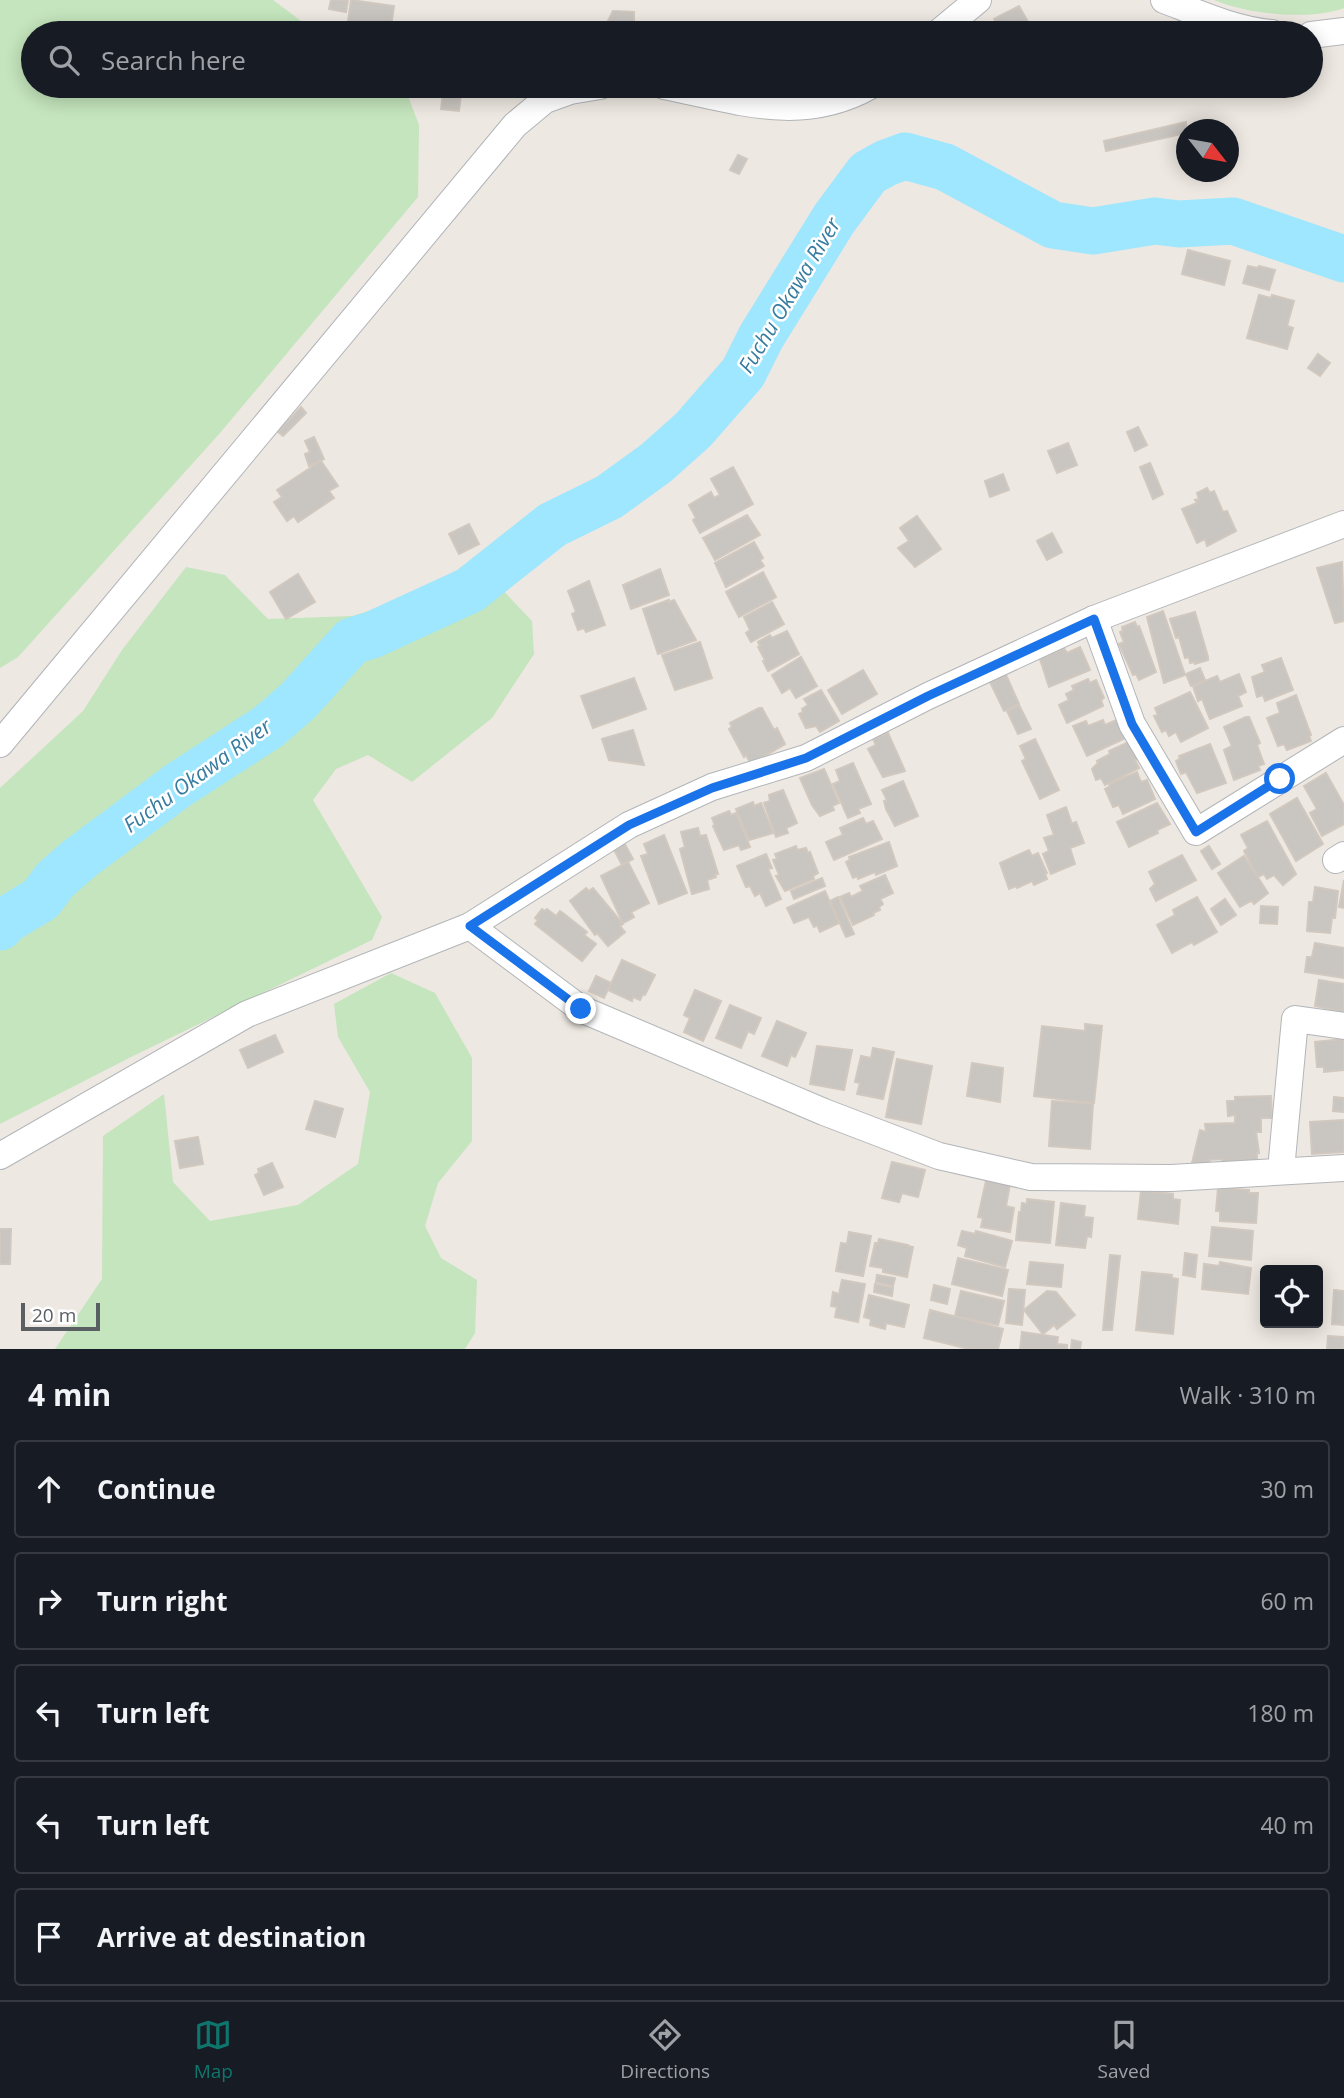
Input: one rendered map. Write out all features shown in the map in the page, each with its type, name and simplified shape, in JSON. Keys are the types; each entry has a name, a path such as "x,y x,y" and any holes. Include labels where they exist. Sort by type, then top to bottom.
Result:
{"street":[{"path":"953,21 978,0"},
{"path":"1164,0 1225,21"},
{"path":"1323,34 1344,31"},
{"path":"0,744 514,125 551,98"},
{"path":"725,98 775,108 823,105 845,98"},
{"path":"0,1156 247,1014 470,926 629,825 712,788 806,758 928,696 1094,619 1344,524"},
{"path":"1094,619 1132,724 1196,832 1344,740"},
{"path":"470,926 581,1009 824,1112 939,1156 1031,1177 1171,1178 1344,1168"},
{"path":"1281,1170 1295,1019 1344,1026"}],"green space":[{"path":"0,0 273,0 301,21 21,21 21,98 409,98 419,125 418,197 220,433 18,657 0,668"},
{"path":"1214,0 1344,0 1344,8 1314,14 1279,14 1243,9"},
{"path":"186,567 225,575 268,619 352,616 423,595 497,584 532,621 534,654 492,718 412,782 368,755 336,769 313,800 382,917 372,940 0,1124 0,788 83,711 122,650"},
{"path":"391,973 435,993 472,1058 472,1141 438,1183 425,1226 441,1258 477,1280 475,1333 465,1349 55,1349 102,1279 103,1136 164,1094 173,1182 210,1221 298,1205 358,1164 370,1092 338,1037 334,1004"}],"building":[{"path":"331,0 348,0 346,12 329,9"},
{"path":"351,0 394,6 392,21 348,21"},
{"path":"1019,6 1027,21 995,21 994,19"},
{"path":"613,11 634,12 634,21 608,21"},
{"path":"442,98 461,98 459,111 441,109"},
{"path":"1176,124 1176,135 1106,151 1104,141"},
{"path":"738,155 747,159 739,174 730,170"},
{"path":"1188,250 1230,261 1224,285 1182,274"},
{"path":"1248,266 1275,270 1269,290 1243,283"},
{"path":"1259,295 1271,298 1272,295 1294,301 1287,326 1293,328 1287,349 1247,338"},
{"path":"1318,354 1330,363 1320,376 1308,368"},
{"path":"301,407 306,413 283,436 278,432"},
{"path":"1138,427 1147,445 1135,451 1127,432"},
{"path":"314,437 324,459 309,466 305,454 310,452 305,441"},
{"path":"1068,443 1077,465 1057,473 1048,451"},
{"path":"321,461 338,486 329,491 334,498 298,522 294,516 287,521 274,502 282,497 277,490"},
{"path":"1150,463 1163,494 1153,499 1140,467"},
{"path":"733,467 753,504 700,533 689,505 711,492 714,498 720,495 711,479"},
{"path":"1003,474 1009,490 990,497 985,481"},
{"path":"1207,488 1210,493 1214,491 1223,512 1227,511 1236,531 1207,546 1205,539 1197,543 1182,509 1197,503 1197,493"},
{"path":"747,515 760,535 715,560 703,538"},
{"path":"917,516 941,549 915,567 898,548 909,541 900,528"},
{"path":"469,524 479,544 459,554 449,534"},
{"path":"1052,533 1062,552 1047,560 1037,541"},
{"path":"754,542 763,558 760,560 764,566 726,587 715,563"},
{"path":"1342,562 1344,621 1335,623 1317,568"},
{"path":"660,569 669,595 631,609 623,585"},
{"path":"763,572 776,597 739,617 726,592"},
{"path":"298,574 315,602 286,619 270,592"},
{"path":"589,581 605,625 586,632 584,628 578,630 572,614 576,612 568,591"},
{"path":"674,600 696,640 658,654 643,609"},
{"path":"772,602 784,624 751,642 746,633 750,630 744,617"},
{"path":"1163,611 1185,675 1164,683 1147,617"},
{"path":"1195,612 1208,660 1195,664 1190,663 1189,657 1185,658 1170,619"},
{"path":"1135,622 1137,627 1139,626 1156,672 1139,680 1136,674 1133,675 1119,644 1124,642 1120,632 1123,631 1122,627"},
{"path":"787,631 799,654 768,671 758,642 770,635 772,638"},
{"path":"700,642 712,678 675,690 662,655"},
{"path":"1080,647 1090,670 1049,687 1040,659 1064,648 1067,653"},
{"path":"801,657 817,686 796,698 790,688 782,693 772,675"},
{"path":"1281,658 1293,690 1265,701 1263,695 1257,697 1252,677 1265,672 1262,665"},
{"path":"1200,668 1205,680 1191,686 1186,674"},
{"path":"863,670 877,694 842,714 828,690"},
{"path":"1239,674 1246,692 1238,696 1242,706 1210,719 1202,699 1198,701 1193,686 1217,676 1220,682"},
{"path":"1006,675 1019,704 1004,711 990,682"},
{"path":"634,678 646,709 593,728 581,696"},
{"path":"1088,679 1090,683 1096,680 1104,698 1101,700 1103,706 1067,723 1059,705 1069,700 1066,694 1074,690 1072,686"},
{"path":"821,690 839,721 820,732 816,726 806,728 799,714 808,705 804,699"},
{"path":"1190,692 1208,728 1181,742 1176,732 1169,736 1166,730 1162,732 1154,716 1158,715 1155,708"},
{"path":"1296,695 1311,741 1287,750 1284,744 1278,746 1267,718 1280,713 1277,703"},
{"path":"1019,705 1031,729 1018,734 1007,711"},
{"path":"762,708 774,730 777,728 785,744 751,764 746,755 744,757 729,729 732,727 730,723"},
{"path":"1249,717 1260,743 1257,745 1264,764 1258,766 1260,770 1234,780 1224,750 1232,746 1224,727"},
{"path":"1121,718 1130,736 1087,756 1073,726 1086,721 1088,726 1103,720 1105,725"},
{"path":"633,730 644,765 609,760 602,739"},
{"path":"888,733 905,771 883,777 868,749 876,745 873,739"},
{"path":"1035,739 1059,790 1040,799 1022,761 1026,759 1020,746"},
{"path":"1133,740 1142,757 1135,760 1139,768 1105,785 1101,778 1096,780 1092,769 1097,761 1110,754 1109,751"},
{"path":"1210,744 1226,783 1197,793 1186,772 1181,774 1176,761 1180,759 1179,756"},
{"path":"853,763 871,804 858,809 860,813 848,818 833,784 840,781 836,770"},
{"path":"824,769 839,803 832,806 834,810 820,816 800,778"},
{"path":"1137,772 1141,782 1147,780 1155,799 1123,814 1119,805 1113,807 1105,789 1109,784"},
{"path":"1326,773 1344,805 1344,824 1322,836 1310,813 1317,809 1304,786"},
{"path":"903,781 918,816 895,826 886,809 884,801 887,800 882,790"},
{"path":"783,790 797,823 786,828 788,833 776,837 764,803 770,801 769,795"},
{"path":"1297,798 1323,844 1296,861 1270,814"},
{"path":"753,802 754,806 761,803 773,833 749,840 736,809"},
{"path":"1157,803 1170,824 1129,847 1117,822"},
{"path":"1066,807 1072,824 1076,822 1084,843 1070,848 1075,864 1051,874 1043,854 1049,851 1044,838 1054,835 1047,815"},
{"path":"729,811 731,815 736,813 750,847 741,850 739,845 724,850 712,818"},
{"path":"863,818 866,824 873,821 882,839 834,860 826,842 843,835 840,828"},
{"path":"1267,821 1296,874 1283,885 1274,875 1267,879 1264,874 1258,877 1244,851 1248,848 1241,835"},
{"path":"698,828 700,836 706,835 718,874 707,880 709,889 692,894 680,849 685,847 681,832"},
{"path":"664,835 687,893 659,904 641,856 648,854 644,844"},
{"path":"622,839 633,859 622,865 611,844"},
{"path":"889,842 897,866 876,875 875,872 858,879 857,876 853,878 846,862 850,860 849,857"},
{"path":"796,846 797,850 806,848 808,853 810,852 818,873 813,876 814,879 785,891 776,876 779,875 773,860 777,859 775,854"},
{"path":"1209,846 1220,864 1212,869 1201,851"},
{"path":"1029,850 1032,856 1038,853 1047,879 1034,885 1032,881 1009,889 1000,863"},
{"path":"766,854 772,868 768,869 781,899 766,906 760,893 755,896 750,886 746,887 737,866"},
{"path":"1182,855 1196,880 1156,901 1150,889 1155,884 1149,872"},
{"path":"1244,856 1268,893 1254,904 1252,901 1240,907 1218,873"},
{"path":"628,862 649,903 631,912 634,917 623,923 601,876"},
{"path":"885,875 893,893 880,899 883,904 874,915 853,925 840,897 849,893 851,897 863,891 860,886"},
{"path":"822,878 825,886 794,899 791,891"},
{"path":"1344,880 1344,908 1339,907"},
{"path":"1315,887 1338,891 1335,918 1332,918 1330,933 1307,931 1309,902 1313,902"},
{"path":"586,888 589,891 593,888 623,924 620,926 625,932 608,946 597,933 595,935 570,901"},
{"path":"825,891 839,923 820,932 809,917 794,923 787,908"},
{"path":"838,897 854,934 846,937 830,901"},
{"path":"1197,897 1217,932 1172,953 1157,925 1175,915 1173,910"},
{"path":"1225,899 1236,915 1221,925 1211,909"},
{"path":"1261,906 1278,907 1277,924 1260,923"},
{"path":"542,909 547,909 556,916 560,911 587,932 584,935 596,944 582,961 535,924 538,920 535,918"},
{"path":"1315,943 1344,948 1344,978 1305,972 1307,957 1312,957"},
{"path":"622,960 655,975 640,1000 633,997 632,1001 608,990"},
{"path":"596,976 611,983 604,998 589,991"},
{"path":"1319,980 1344,984 1344,1012 1315,1006"},
{"path":"695,990 721,1001 703,1041 684,1032 690,1018 684,1015"},
{"path":"730,1005 761,1018 754,1034 748,1031 741,1048 716,1038"},
{"path":"777,1021 806,1033 795,1057 791,1055 787,1066 762,1056"},
{"path":"1085,1024 1102,1026 1094,1103 1034,1096 1042,1026 1085,1031"},
{"path":"275,1035 283,1052 248,1068 240,1050"},
{"path":"1344,1039 1344,1070 1324,1072 1324,1067 1317,1067 1315,1042"},
{"path":"817,1046 852,1050 844,1090 810,1084"},
{"path":"873,1048 894,1052 883,1099 857,1094 860,1083 855,1082 861,1056 871,1058"},
{"path":"897,1059 932,1066 921,1124 886,1117"},
{"path":"972,1063 1003,1068 1000,1102 967,1096"},
{"path":"1271,1096 1272,1118 1261,1118 1261,1132 1256,1132 1259,1153 1257,1161 1222,1162 1222,1159 1207,1160 1210,1160 1209,1163 1192,1163 1200,1130 1206,1132 1205,1124 1235,1123 1235,1115 1228,1116 1227,1101 1235,1101 1235,1097"},
{"path":"1334,1097 1344,1098 1344,1112 1333,1111"},
{"path":"315,1101 343,1109 335,1137 306,1129"},
{"path":"1052,1101 1093,1104 1090,1149 1049,1146"},
{"path":"1344,1120 1344,1152 1312,1154 1310,1122"},
{"path":"198,1137 203,1164 180,1168 175,1141"},
{"path":"892,1162 925,1170 918,1197 902,1193 899,1202 882,1198"},
{"path":"272,1163 283,1187 264,1195 255,1175 259,1173 258,1169"},
{"path":"986,1181 1010,1184 1006,1206 1014,1208 1010,1232 981,1227 983,1218 978,1217"},
{"path":"1218,1188 1258,1193 1256,1223 1220,1221 1220,1211 1216,1211"},
{"path":"1141,1190 1173,1194 1173,1199 1180,1200 1178,1224 1138,1219"},
{"path":"1027,1199 1054,1202 1050,1243 1016,1240 1019,1212 1022,1203 1027,1204"},
{"path":"1061,1203 1085,1206 1084,1217 1093,1218 1091,1237 1087,1236 1085,1248 1056,1245"},
{"path":"1212,1227 1253,1231 1251,1260 1209,1256"},
{"path":"0,1229 11,1229 10,1264 0,1264"},
{"path":"962,1231 975,1234 976,1231 1012,1241 1005,1267 965,1256 967,1248 958,1245"},
{"path":"849,1232 871,1236 863,1276 836,1271 841,1243 847,1244"},
{"path":"879,1239 913,1247 907,1277 870,1266 875,1243 878,1243"},
{"path":"1185,1253 1197,1255 1195,1277 1183,1275"},
{"path":"1110,1255 1120,1256 1112,1330 1103,1330"},
{"path":"958,1258 1008,1270 1002,1296 952,1284"},
{"path":"1030,1262 1063,1265 1061,1287 1027,1284"},
{"path":"1220,1262 1251,1268 1248,1294 1202,1289 1204,1264 1219,1266"},
{"path":"1142,1272 1172,1275 1172,1278 1178,1279 1173,1334 1136,1330"},
{"path":"877,1275 895,1278 893,1286 876,1282"},
{"path":"842,1280 865,1284 858,1322 835,1317 837,1307 831,1306 833,1292 839,1294"},
{"path":"875,1284 893,1288 892,1296 874,1292"},
{"path":"934,1285 950,1289 947,1304 931,1300"},
{"path":"1009,1289 1025,1290 1022,1325 1006,1323"},
{"path":"1334,1290 1344,1291 1344,1325 1332,1324"},
{"path":"961,1291 1004,1301 998,1325 955,1316"},
{"path":"1047,1291 1056,1292 1075,1315 1057,1329 1054,1325 1043,1334 1024,1310"},
{"path":"869,1295 909,1305 904,1327 886,1323 885,1329 870,1325 871,1319 864,1317"},
{"path":"930,1310 1003,1329 998,1349 969,1349 924,1338"},
{"path":"1022,1332 1058,1337 1057,1344 1067,1345 1067,1349 1020,1349"},
{"path":"1328,1336 1344,1337 1344,1349 1327,1349"},
{"path":"1072,1340 1081,1342 1080,1349 1071,1349"}],"waterway":[{"name":"Fuchu Okawa River","path":"0,927 6,920 41,899 55,880 79,859 177,786 268,727 298,701 352,641 372,635 470,590 552,525 609,497 656,463 693,430 743,373 761,337 834,219 868,173 886,163 905,156 945,167 1053,225 1093,231 1155,221 1179,224 1233,221 1344,259"}],"route":[{"path":"581,1009 470,926 629,825 712,788 806,758 928,696 1094,619 1132,724 1196,832 1280,779"}]}
